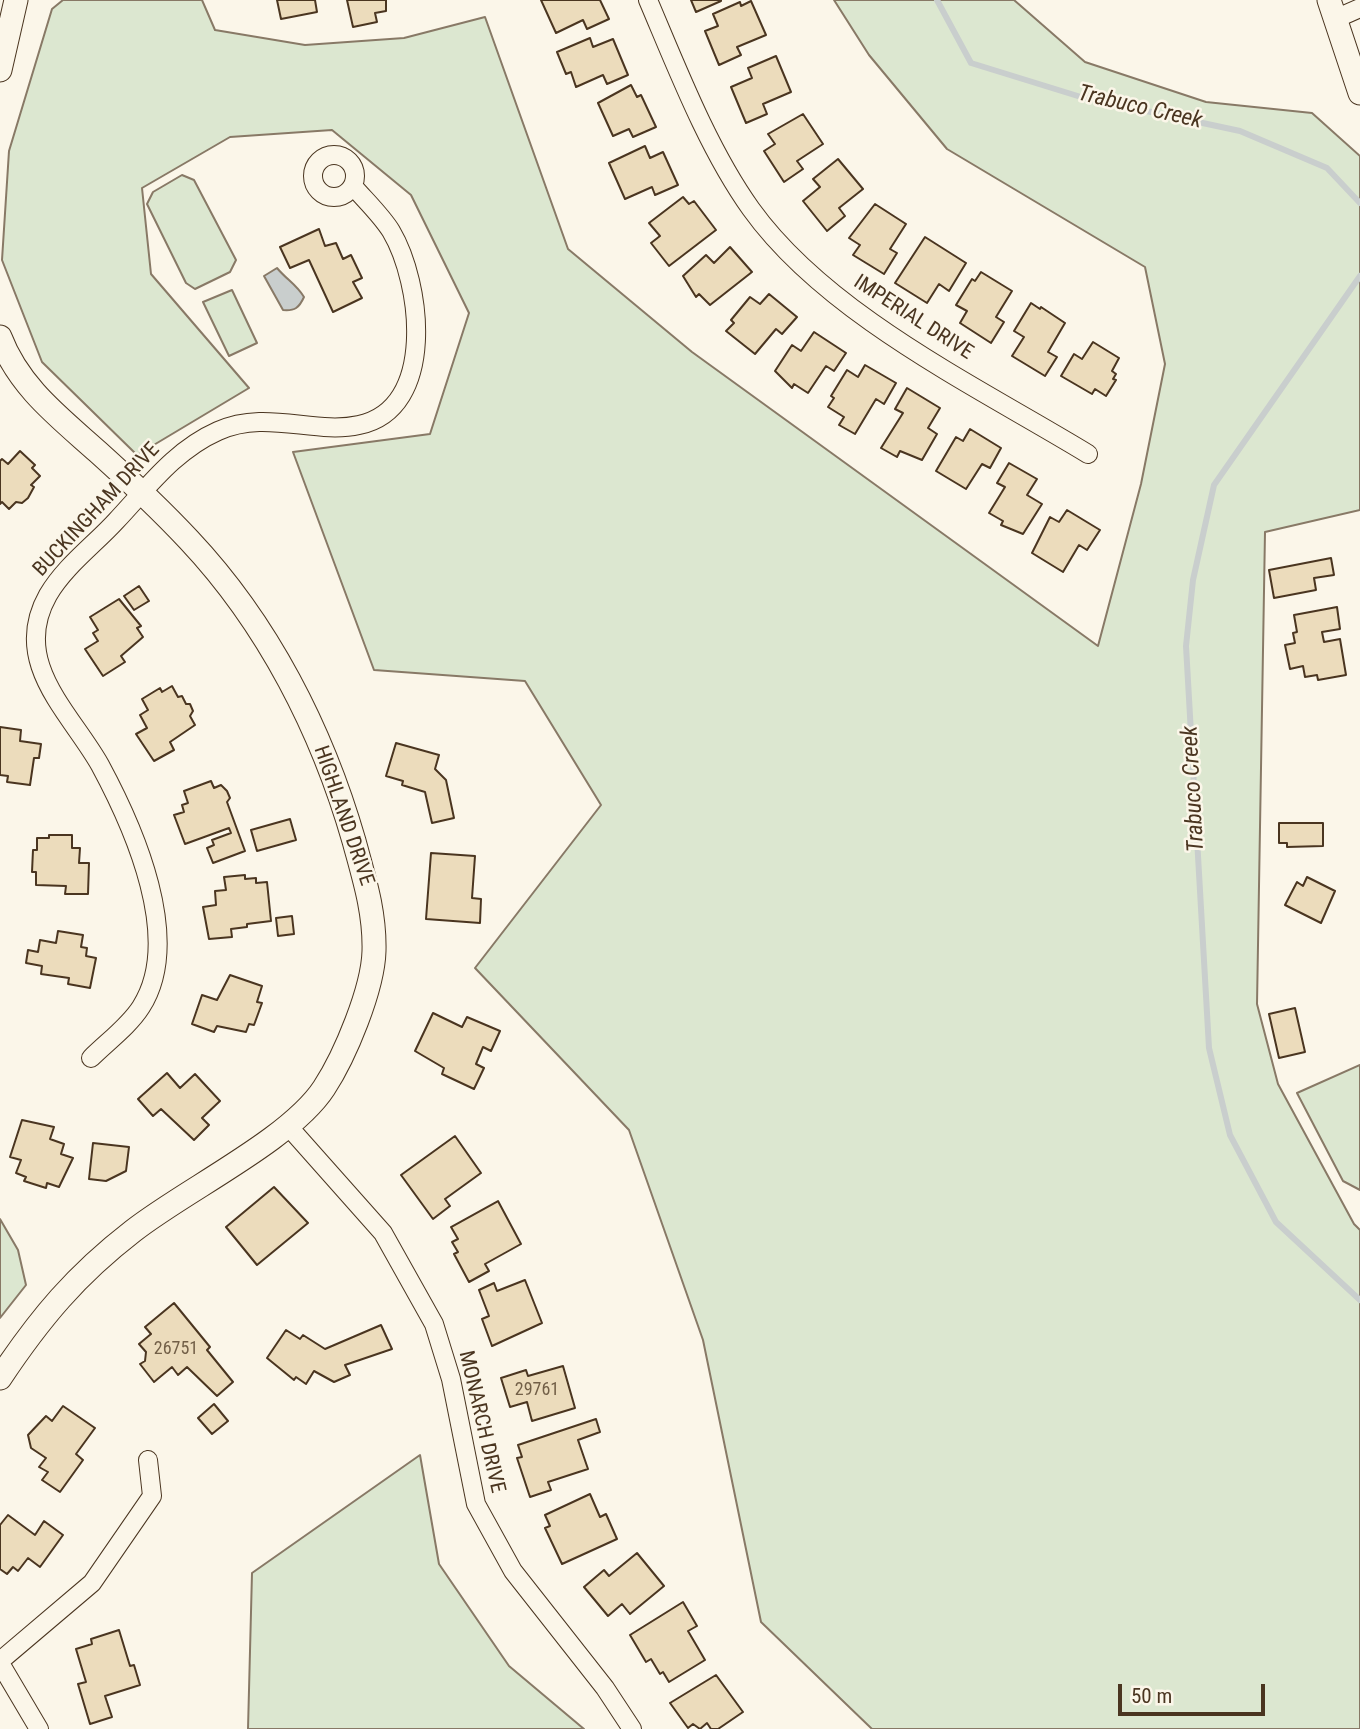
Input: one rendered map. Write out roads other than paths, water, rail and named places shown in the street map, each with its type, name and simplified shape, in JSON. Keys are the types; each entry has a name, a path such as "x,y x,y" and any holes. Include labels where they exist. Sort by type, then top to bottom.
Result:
{"street":[{"path":"0,69 16,0"},
{"name":"IMPERIAL DRIVE","path":"648,0 696,113 751,210 808,272 862,317 1088,454"},
{"path":"1360,8 1332,10 1360,93"},
{"name":"BUCKINGHAM DRIVE","path":"91,1058 141,1008 156,970 157,931 149,885 132,834 99,764 54,699 40,667 36,633 47,596 75,561 180,453 219,430 254,421 355,426 376,421 394,409 405,393 411,376 416,326 410,279 391,231 353,186"},
{"name":"HIGHLAND DRIVE","path":"0,337 5,366 141,491 230,587 266,639 306,713 343,803 372,903 374,954 363,1008 324,1089 288,1126 134,1230 72,1282 0,1378"},
{"name":"MONARCH DRIVE","path":"288,1126 383,1233 434,1324 451,1379 476,1504 513,1571 605,1688 632,1729"},
{"path":"39,1729 0,1662 92,1583 152,1496 148,1460"}],"waterway":[{"name":"Trabuco Creek","path":"937,0 971,63 1081,97 1240,131 1327,168 1360,203"},
{"name":"Trabuco Creek","path":"1360,276 1214,485 1193,580 1186,646 1209,1048 1230,1135 1276,1222 1360,1300"}]}
